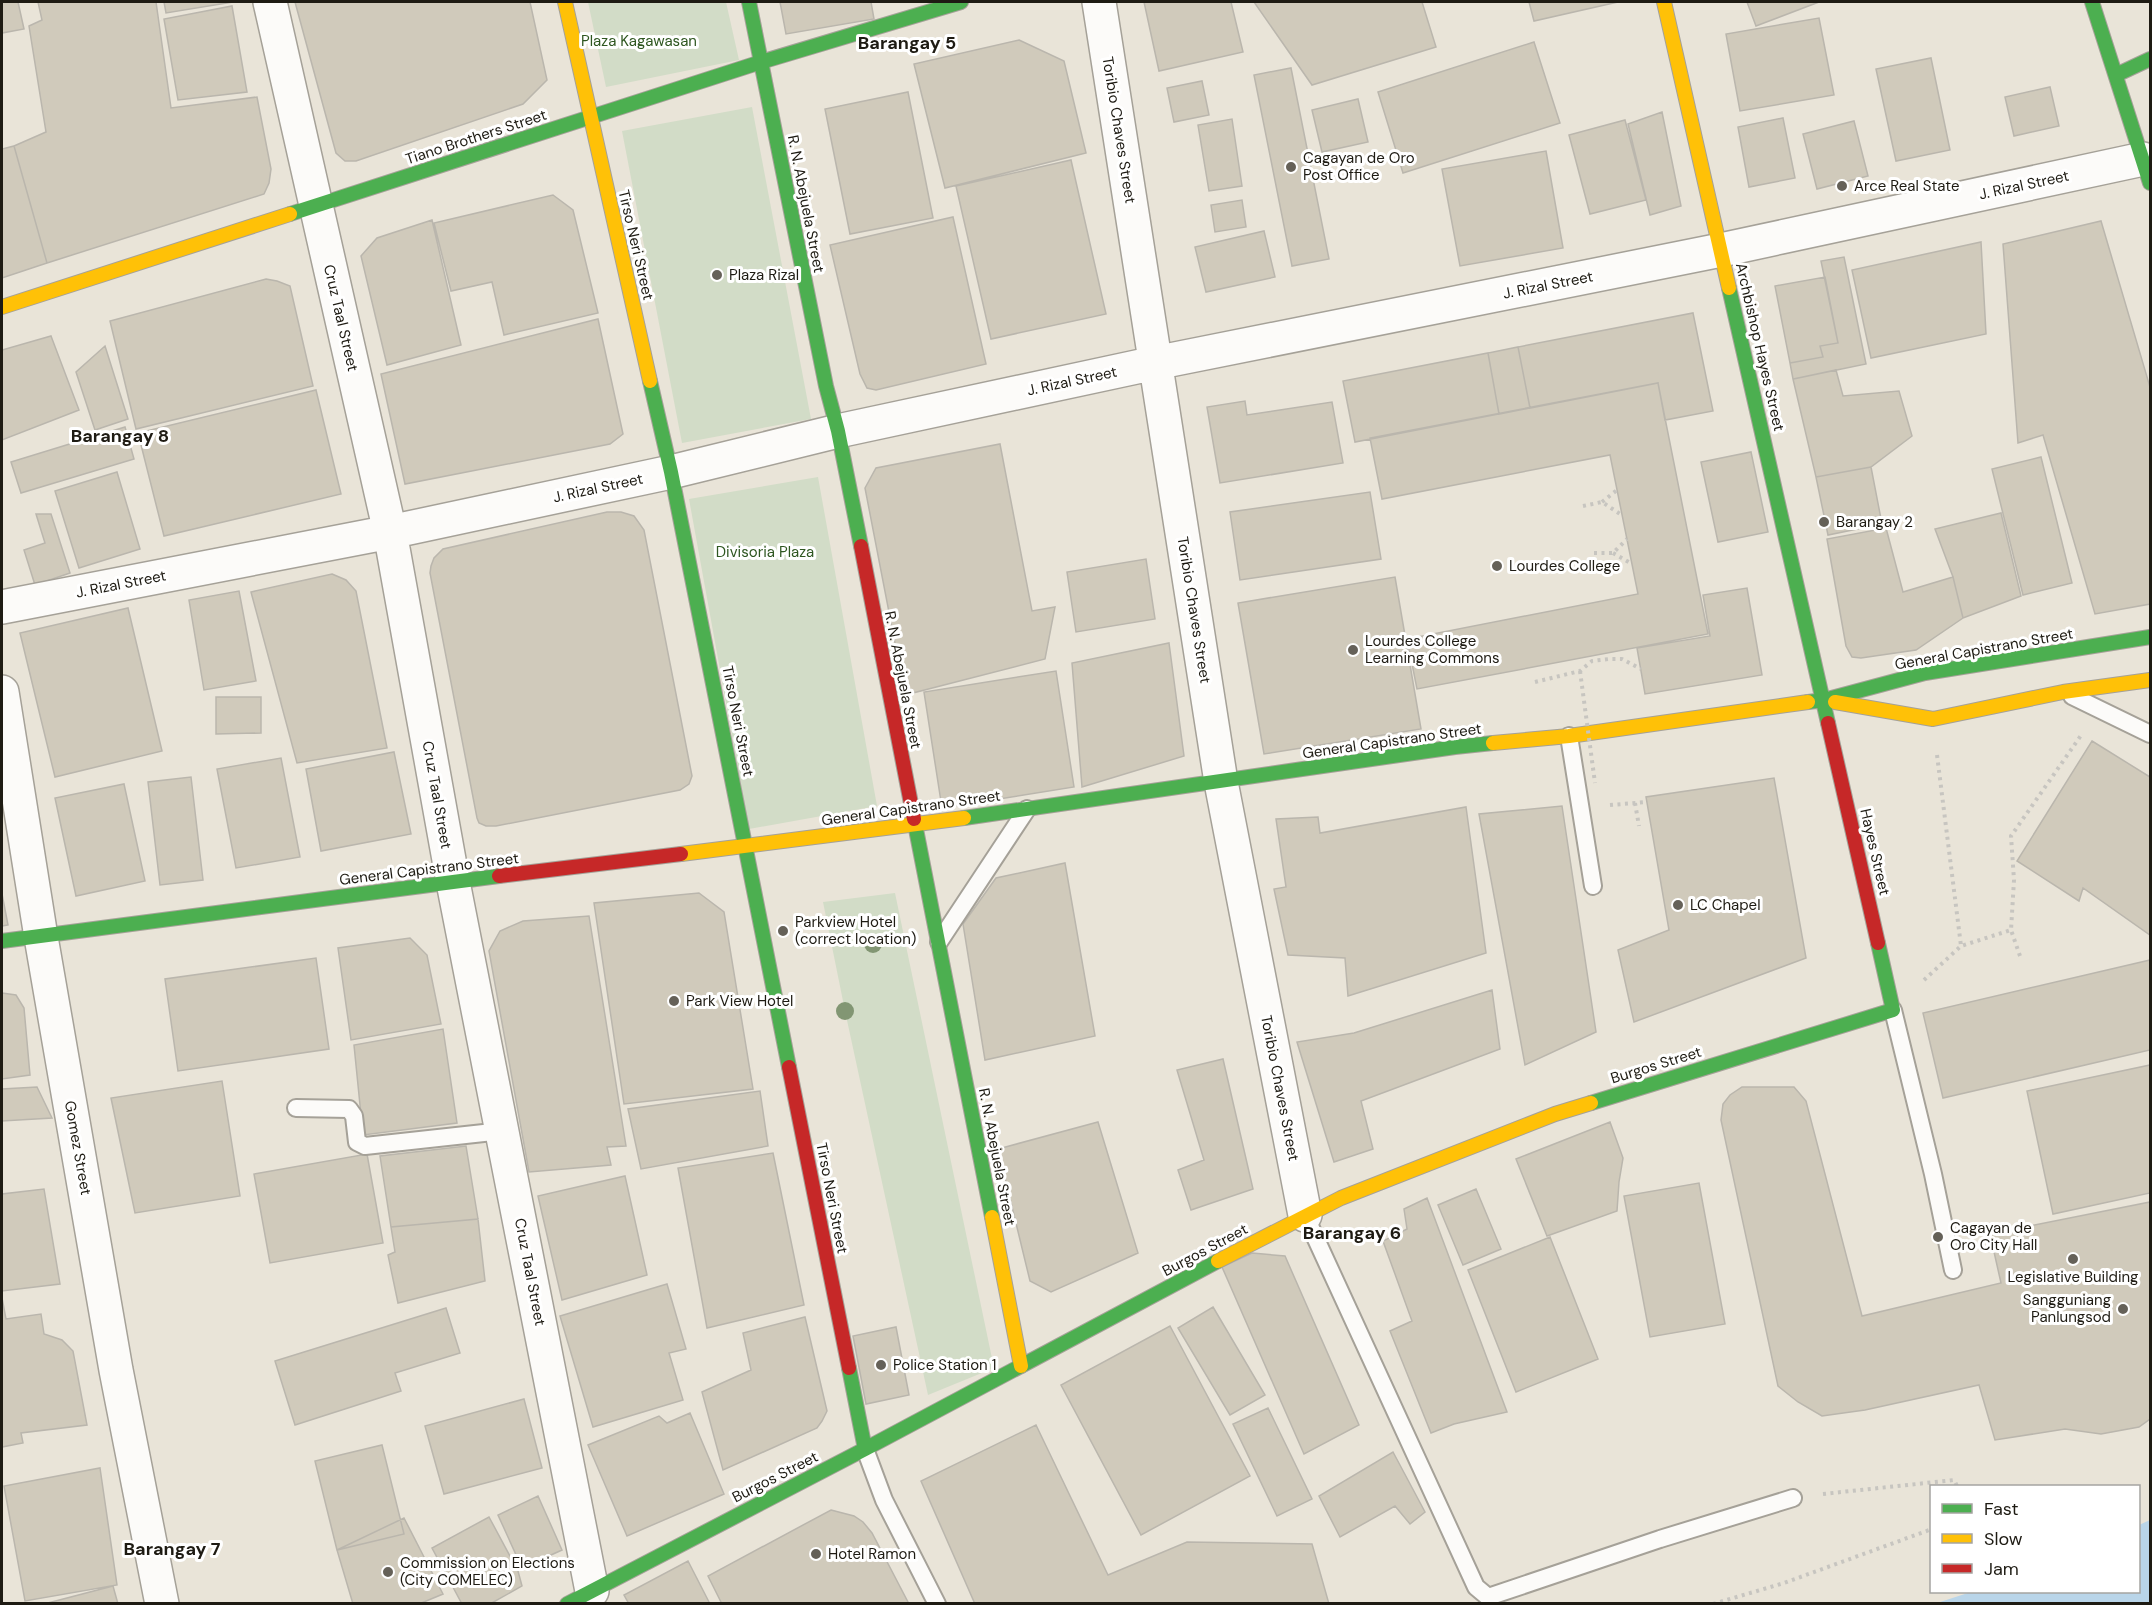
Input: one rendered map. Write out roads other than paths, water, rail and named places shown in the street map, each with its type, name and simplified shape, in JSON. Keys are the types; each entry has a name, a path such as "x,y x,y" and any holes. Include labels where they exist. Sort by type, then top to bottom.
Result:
{"street":[{"name":"Cruz Taal Street","path":"270,2 390,532 453,882 502,1131 580,1597"},
{"name":"Tirso Neri Street","path":"565,2 671,472 865,1449"},
{"name":"R. N. Abejuela Street","path":"749,2 826,386 838,431 1021,1366"},
{"name":"Tiano Brothers Street","path":"2,307 761,62 961,2"},
{"name":"Toribio Chaves Street","path":"1099,2 1221,782 1305,1215"},
{"name":"Archbishop Hayes Street","path":"1664,2 1824,700"},
{"path":"2092,2 2147,171"},
{"path":"2116,75 2151,59"},
{"name":"J. Rizal Street","path":"2,607 390,532 671,472 838,431 1155,363 1721,250 2147,171"},
{"name":"General Capistrano Street","path":"2,941 915,825 1455,747 1569,736 1824,700 1925,673 2151,637"},
{"name":"General Capistrano Street","path":"1824,700 1933,718 2063,692 2151,680"},
{"name":"Gomez Street","path":"2,692 41,937 116,1370 162,1604"},
{"name":"Hayes Street","path":"1824,700 1893,1010"},
{"name":"Burgos Street","path":"580,1597 1341,1198 1555,1114 1893,1010"}],"lane":[{"path":"2063,692 2151,734"},
{"path":"1569,736 1593,886"},
{"path":"938,943 1026,809"},
{"path":"1893,1010 1933,1174 1953,1270"},
{"path":"296,1108 348,1109 354,1116 357,1142 365,1146 502,1131"},
{"path":"1305,1215 1476,1587 1488,1597 1660,1539 1793,1498"},
{"path":"865,1449 884,1500 937,1604"}],"water":[{"path":"2150,1520 2150,1603 1937,1603 1968,1593 2140,1593 2140,1525"}],"place":[{"name":"Cagayan de Oro Post Office","path":"1291,167"},
{"name":"Arce Real State","path":"1842,186"},
{"name":"Plaza Rizal","path":"717,275"},
{"name":"Barangay 2","path":"1824,522"},
{"name":"Lourdes College","path":"1497,566"},
{"name":"Lourdes College Learning Commons","path":"1353,650"},
{"name":"LC Chapel","path":"1678,905"},
{"name":"Parkview Hotel (correct location)","path":"783,931"},
{"name":"Park View Hotel","path":"674,1001"},
{"name":"Cagayan de Oro City Hall","path":"1938,1237"},
{"name":"Legislative Building","path":"2073,1259"},
{"name":"Sangguniang Panlungsod","path":"2123,1309"},
{"name":"Police Station 1","path":"881,1365"},
{"name":"Hotel Ramon","path":"816,1554"},
{"name":"Commission on Elections (City COMELEC)","path":"388,1572"}],"district":[{"name":"Barangay 5","path":"907,43"},
{"name":"Barangay 8","path":"120,436"},
{"name":"Barangay 6","path":"1352,1233"},
{"name":"Barangay 7","path":"172,1549"}],"park label":[{"name":"Plaza Kagawasan","path":"639,41"},
{"name":"Divisoria Plaza","path":"765,552"}]}
